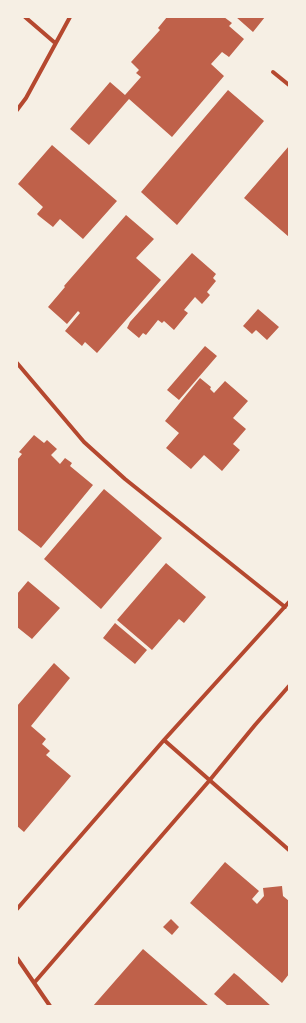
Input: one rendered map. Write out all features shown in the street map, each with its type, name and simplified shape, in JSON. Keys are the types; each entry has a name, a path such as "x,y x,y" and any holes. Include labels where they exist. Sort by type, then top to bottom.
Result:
{"street":[{"path":"25,17 54,42"},
{"path":"17,110 26,98 54,42 70,17"},
{"path":"273,72 289,85"},
{"path":"17,363 90,447 125,479 284,607"},
{"path":"17,908 164,740 289,602"},
{"path":"34,983 209,782 289,686"},
{"path":"164,740 209,782 289,850"},
{"path":"17,958 50,1006"}],"building":[{"path":"167,17 224,17 232,23 229,26 244,39 229,57 222,52 211,64 224,76 172,137 129,99 89,145 70,129 110,82 125,95 141,77 136,73 139,70 131,62 160,30 158,28"},
{"path":"236,17 265,17 253,32"},
{"path":"228,90 264,121 177,225 141,192"},
{"path":"52,145 117,201 83,239 60,219 53,227 39,216 37,214 43,207 18,184"},
{"path":"289,146 289,237 244,198"},
{"path":"126,215 154,239 136,258 161,280 97,353 85,342 82,346 65,331 80,313 78,311 67,324 48,307 65,287 64,286"},
{"path":"192,253 216,274 213,278 216,281 207,292 210,295 202,304 195,297 184,310 188,313 174,330 164,321 162,323 158,320 146,335 143,333 139,338 127,328 130,322"},
{"path":"258,309 279,327 267,340 256,330 252,334 243,326"},
{"path":"205,346 217,356 179,400 167,390"},
{"path":"200,378 211,387 210,389 214,393 225,381 248,401 233,418 246,429 233,444 240,450 222,471 204,455 191,469 166,448 179,433 165,421"},
{"path":"34,435 44,443 47,440 57,449 51,455 60,464 65,458 72,463 70,466 93,485 41,548 18,530 17,531 17,460 22,454 19,452"},
{"path":"104,489 162,538 101,609 44,559"},
{"path":"166,563 206,597 184,623 179,619 152,650 117,620"},
{"path":"28,581 60,608 32,639 17,627 17,594"},
{"path":"115,623 147,650 135,664 103,638"},
{"path":"54,663 70,678 31,726 46,739 42,744 50,751 46,755 71,776 24,832 17,826 17,706"},
{"path":"225,862 259,891 252,899 257,904 264,896 263,888 282,886 283,896 289,901 289,974 282,983 190,903"},
{"path":"171,919 179,927 172,935 163,927"},
{"path":"143,949 209,1006 93,1006"},
{"path":"234,973 271,1006 228,1006 214,994"}]}
